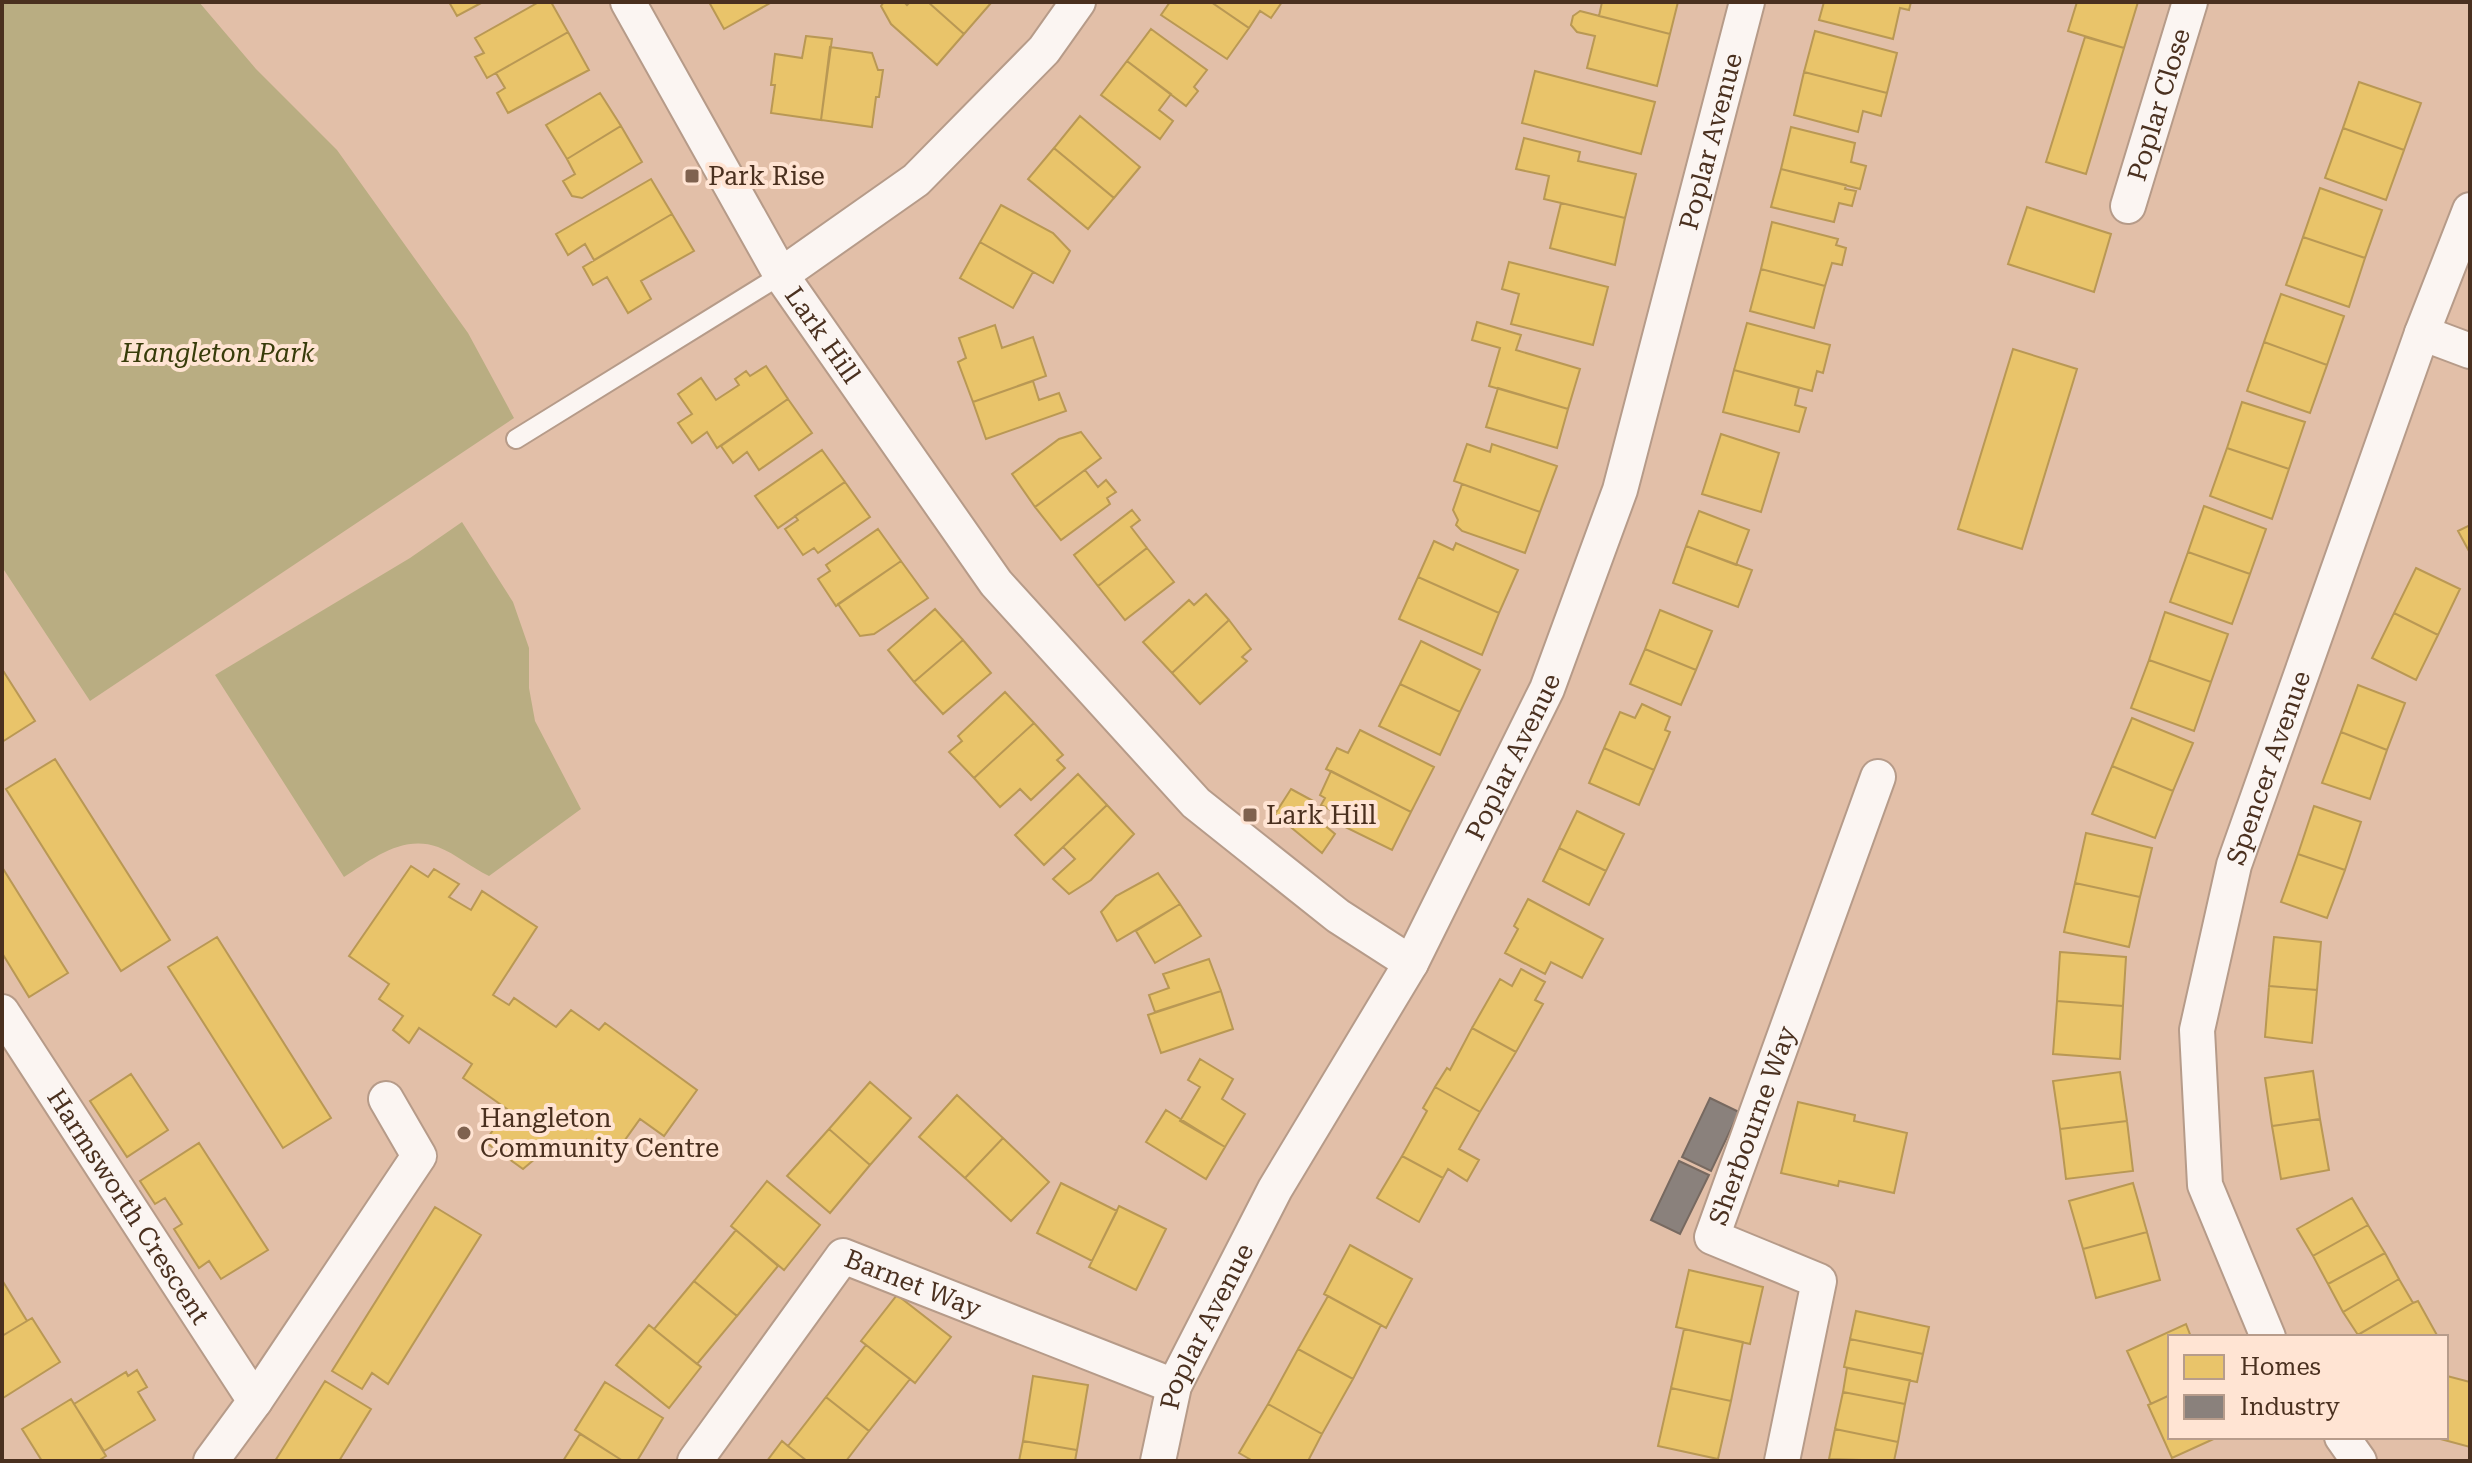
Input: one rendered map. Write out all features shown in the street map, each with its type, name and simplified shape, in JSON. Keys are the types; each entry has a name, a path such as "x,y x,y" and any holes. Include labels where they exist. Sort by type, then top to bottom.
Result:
{"street":[{"name":"Lark Hill","path":"628,2 781,275 996,583 1196,803 1338,916 1411,963"},
{"path":"781,275 916,180 1044,50 1078,2"},
{"name":"Poplar Avenue","path":"1158,1461 1174,1386 1275,1189 1411,963 1547,689 1620,490 1747,2"},
{"name":"Poplar Close","path":"2128,206 2190,2"},
{"name":"Spencer Avenue","path":"2267,1335 2205,1185 2197,1030 2234,865 2422,333 2470,210"},
{"path":"2422,333 2470,351"},
{"name":"Sherbourne Way","path":"1782,1461 1819,1281 1712,1237 1878,777"},
{"name":"Harmsworth Crescent","path":"2,1012 255,1401"},
{"path":"211,1461 255,1401 419,1156 386,1099"},
{"name":"Barnet Way","path":"695,1461 843,1256 1174,1386"},
{"path":"2343,1439 2359,1461"}],"lane":[{"path":"516,439 781,275"}],"green space":[{"name":"Hangleton Park","path":"2,2 199,2 256,69 337,150 468,333 514,418 90,701 2,567"},
{"path":"462,522 513,602 529,648 529,688 535,721 581,809 489,876 438,847 412,844 388,850 344,877 215,675 410,558"}],"building: Homes":[{"path":"449,2 483,2 457,16"},
{"path":"539,2 551,2 568,32 487,78 475,57 484,53 475,38"},
{"path":"709,2 772,2 724,29"},
{"path":"884,2 904,2 907,5 910,2 928,2 964,34 937,65 891,24 881,6"},
{"path":"928,2 990,2 991,3 964,34"},
{"path":"1170,2 1211,2 1249,28 1227,59 1161,15"},
{"path":"1211,2 1282,2 1271,18 1260,11 1249,28"},
{"path":"1602,2 1678,2 1670,34 1599,16"},
{"path":"1824,2 1911,2 1909,10 1900,8 1893,39 1819,20"},
{"path":"2077,2 2138,2 2124,48 2068,31"},
{"path":"1580,11 1670,34 1657,86 1587,68 1595,36 1577,32 1571,25 1573,16"},
{"path":"1151,29 1207,70 1194,87 1198,91 1186,106 1127,61"},
{"path":"1815,31 1897,53 1887,93 1804,72"},
{"path":"568,32 589,70 508,113 497,93 505,88 496,73"},
{"path":"806,36 832,39 821,120 771,113 775,54 802,58"},
{"path":"2085,37 2124,48 2086,174 2046,162"},
{"path":"830,47 872,53 878,70 883,70 872,127 821,120"},
{"path":"1127,61 1171,94 1159,110 1173,121 1160,139 1101,95"},
{"path":"1535,71 1655,102 1641,154 1522,123"},
{"path":"1804,72 1887,93 1881,116 1863,111 1858,132 1794,115"},
{"path":"2359,82 2421,103 2404,150 2343,128"},
{"path":"600,93 621,126 567,159 546,125"},
{"path":"1080,116 1140,167 1114,198 1054,148"},
{"path":"621,126 642,162 582,198 572,196 563,181 575,174 567,159"},
{"path":"1791,127 1855,143 1851,162 1866,166 1860,189 1781,169"},
{"path":"2343,128 2404,150 2386,200 2325,178"},
{"path":"1524,138 1580,152 1578,161 1636,174 1625,218 1544,199 1549,176 1516,169"},
{"path":"1054,148 1114,198 1088,229 1028,179"},
{"path":"1781,169 1846,185 1845,189 1856,191 1852,206 1839,203 1834,222 1771,207"},
{"path":"651,179 672,214 594,260 585,244 568,255 556,234"},
{"path":"2320,188 2382,210 2365,258 2303,237"},
{"path":"1561,203 1625,218 1615,265 1550,248"},
{"path":"1001,205 1053,233 1070,251 1053,283 980,242"},
{"path":"2027,207 2111,234 2094,292 2008,264"},
{"path":"672,214 694,251 641,281 651,299 628,313 607,277 593,285 583,267"},
{"path":"1772,222 1838,239 1836,245 1846,248 1842,265 1832,263 1825,286 1761,269"},
{"path":"2303,237 2365,258 2349,307 2286,285"},
{"path":"980,242 1033,272 1013,308 960,278"},
{"path":"1509,262 1608,287 1593,345 1511,324 1519,294 1502,289"},
{"path":"1761,269 1825,286 1814,328 1750,311"},
{"path":"2281,294 2344,316 2327,365 2264,342"},
{"path":"1477,322 1521,335 1516,350 1580,369 1568,409 1489,386 1500,348 1472,340"},
{"path":"1747,323 1830,345 1823,373 1817,371 1812,391 1734,370"},
{"path":"995,325 1002,348 1033,337 1046,376 973,402 958,362 966,358 959,338"},
{"path":"2264,342 2327,365 2310,413 2247,391"},
{"path":"2013,349 2077,369 2022,549 1958,529"},
{"path":"766,366 788,399 717,448 707,432 692,443 678,423 692,414 678,394 701,378 716,400 739,385 735,379 746,371 750,376"},
{"path":"1734,370 1799,388 1795,405 1806,408 1799,432 1723,412"},
{"path":"1033,381 1039,400 1059,393 1066,411 986,439 973,402"},
{"path":"1498,388 1568,409 1557,448 1486,427"},
{"path":"788,399 812,433 759,470 747,452 733,463 721,446"},
{"path":"2242,402 2305,422 2289,469 2227,448"},
{"path":"1081,432 1101,458 1035,507 1012,474 1059,439"},
{"path":"1721,434 1779,453 1761,512 1702,494"},
{"path":"1467,444 1490,452 1492,444 1557,466 1540,512 1454,481"},
{"path":"2227,448 2289,469 2272,519 2210,496"},
{"path":"822,450 845,482 778,528 755,496"},
{"path":"1085,470 1098,487 1106,480 1116,492 1107,498 1110,504 1061,540 1035,507"},
{"path":"845,482 870,517 818,553 814,548 803,555 785,529 798,520 795,516"},
{"path":"1462,484 1540,512 1525,553 1462,531 1456,525 1458,520 1453,510"},
{"path":"2204,506 2266,529 2250,574 2188,552"},
{"path":"1132,510 1140,520 1131,527 1147,548 1098,586 1074,555"},
{"path":"1699,511 1749,530 1736,565 1686,546"},
{"path":"2470,525 2470,553 2458,531"},
{"path":"878,529 901,561 836,606 818,579 830,571 826,565"},
{"path":"1434,541 1453,550 1456,543 1518,570 1499,613 1418,577"},
{"path":"1686,546 1752,570 1738,607 1673,583"},
{"path":"1147,548 1174,582 1125,620 1098,586"},
{"path":"2188,552 2250,574 2232,624 2170,602"},
{"path":"901,561 928,598 874,634 860,636 838,604"},
{"path":"2416,568 2460,589 2438,635 2394,613"},
{"path":"1418,577 1499,613 1482,655 1399,619"},
{"path":"1206,594 1229,620 1172,673 1143,642 1189,600 1194,605"},
{"path":"935,609 963,640 914,682 888,650"},
{"path":"1660,610 1712,631 1696,670 1645,649"},
{"path":"2165,612 2228,634 2211,682 2149,660"},
{"path":"2394,613 2438,635 2416,680 2372,658"},
{"path":"1229,620 1251,649 1242,657 1247,661 1200,704 1172,673"},
{"path":"963,640 991,673 943,714 914,682"},
{"path":"1421,641 1480,670 1460,712 1400,684"},
{"path":"1645,649 1696,670 1681,705 1630,684"},
{"path":"2149,660 2211,682 2194,731 2131,708"},
{"path":"2,669 35,721 2,742"},
{"path":"1400,684 1460,712 1440,755 1379,726"},
{"path":"2358,685 2405,703 2387,750 2341,732"},
{"path":"1005,692 1034,723 974,778 949,752 962,741 958,736"},
{"path":"1642,704 1670,717 1665,730 1670,732 1654,770 1604,748 1620,712 1635,718"},
{"path":"2132,718 2193,743 2173,791 2112,766"},
{"path":"1034,723 1063,755 1057,760 1065,768 1031,800 1020,789 1000,807 974,778"},
{"path":"1360,730 1434,767 1411,812 1326,769 1337,748 1348,753"},
{"path":"2341,732 2387,750 2370,799 2322,783"},
{"path":"1604,748 1654,770 1639,805 1589,783"},
{"path":"55,759 170,940 121,971 6,789"},
{"path":"2112,766 2173,791 2155,838 2092,814"},
{"path":"1331,771 1411,812 1392,850 1333,821 1337,813 1321,805 1325,798 1320,795"},
{"path":"1078,774 1107,805 1044,865 1015,835"},
{"path":"1291,789 1315,802 1309,812 1335,834 1322,853 1275,814"},
{"path":"1107,805 1134,834 1091,880 1069,894 1053,879 1075,859 1063,847"},
{"path":"2314,806 2361,822 2345,870 2298,854"},
{"path":"1577,811 1624,834 1606,871 1559,848"},
{"path":"2086,833 2152,848 2140,897 2075,883"},
{"path":"1559,848 1606,871 1589,905 1543,881"},
{"path":"2298,854 2345,870 2327,918 2281,902"},
{"path":"411,866 428,877 434,869 459,884 449,897 471,910 482,891 537,927 493,995 509,1005 514,998 556,1027 571,1010 599,1030 605,1023 697,1090 664,1136 640,1119 612,1158 587,1140 577,1155 555,1142 523,1169 485,1142 507,1109 463,1078 472,1064 419,1028 409,1043 393,1030 403,1016 379,999 389,984 349,956"},
{"path":"2,867 68,973 29,997 2,953"},
{"path":"1158,873 1180,904 1117,941 1101,912 1116,896"},
{"path":"2075,883 2140,897 2129,947 2064,932"},
{"path":"1528,899 1603,939 1582,978 1551,962 1545,974 1505,953 1518,929 1514,926"},
{"path":"1180,904 1201,936 1155,963 1136,931"},
{"path":"217,937 331,1118 283,1148 168,967"},
{"path":"2274,937 2321,942 2317,990 2269,986"},
{"path":"2060,952 2126,957 2123,1006 2057,1001"},
{"path":"1209,959 1221,991 1155,1012 1149,995 1169,988 1163,974"},
{"path":"1521,969 1545,982 1535,1000 1543,1004 1516,1052 1472,1028 1500,979 1512,986"},
{"path":"2269,986 2317,990 2312,1043 2265,1037"},
{"path":"1221,991 1233,1029 1161,1053 1148,1015"},
{"path":"2057,1001 2123,1006 2120,1059 2053,1054"},
{"path":"1472,1028 1516,1052 1480,1112 1435,1087 1447,1068 1450,1070"},
{"path":"1200,1059 1233,1079 1222,1099 1245,1114 1225,1147 1180,1121 1200,1087 1188,1080"},
{"path":"2313,1071 2320,1119 2272,1126 2265,1078"},
{"path":"2120,1072 2127,1121 2060,1129 2053,1081"},
{"path":"131,1074 168,1130 127,1157 90,1101"},
{"path":"870,1082 911,1118 870,1165 829,1129"},
{"path":"1435,1087 1480,1112 1459,1149 1479,1160 1467,1181 1448,1169 1443,1178 1402,1156 1427,1111 1423,1108"},
{"path":"957,1095 1003,1138 965,1178 919,1137"},
{"path":"1798,1102 1855,1115 1854,1121 1907,1133 1894,1193 1839,1181 1838,1186 1781,1173"},
{"path":"1166,1110 1225,1147 1206,1179 1146,1142"},
{"path":"2320,1119 2329,1170 2281,1179 2272,1126"},
{"path":"2127,1121 2133,1171 2066,1179 2060,1129"},
{"path":"829,1129 870,1165 830,1213 787,1176"},
{"path":"1003,1138 1049,1182 1011,1221 965,1178"},
{"path":"199,1143 268,1250 221,1279 209,1261 199,1268 174,1229 182,1224 165,1198 155,1204 140,1181"},
{"path":"1402,1156 1443,1178 1419,1222 1377,1198"},
{"path":"767,1181 820,1225 784,1270 731,1226"},
{"path":"1061,1183 1117,1211 1092,1261 1037,1233"},
{"path":"2133,1183 2147,1232 2083,1249 2069,1201"},
{"path":"2352,1198 2368,1225 2313,1256 2297,1229"},
{"path":"1119,1206 1166,1229 1136,1290 1089,1267"},
{"path":"435,1207 481,1235 388,1384 372,1373 362,1389 332,1371"},
{"path":"2368,1225 2385,1253 2328,1284 2313,1256"},
{"path":"736,1230 778,1266 737,1316 694,1281"},
{"path":"2147,1232 2160,1280 2096,1298 2083,1249"},
{"path":"1350,1245 1412,1279 1386,1328 1324,1294"},
{"path":"2385,1253 2399,1279 2343,1312 2328,1284"},
{"path":"1689,1270 1763,1287 1750,1344 1676,1327"},
{"path":"2399,1279 2413,1303 2358,1335 2343,1312"},
{"path":"2,1280 27,1321 2,1336"},
{"path":"694,1281 737,1316 697,1364 654,1329"},
{"path":"897,1295 951,1337 915,1383 861,1341"},
{"path":"1328,1296 1381,1325 1353,1379 1298,1349"},
{"path":"2418,1301 2437,1335 2357,1335"},
{"path":"1856,1311 1929,1327 1923,1354 1850,1339"},
{"path":"32,1318 60,1362 3,1398 2,1336"},
{"path":"2186,1324 2190,1335 2168,1335 2168,1396 2151,1404 2127,1351"},
{"path":"649,1325 701,1367 669,1408 616,1365"},
{"path":"1684,1329 1743,1342 1731,1401 1671,1388"},
{"path":"1850,1339 1923,1354 1917,1382 1844,1367"},
{"path":"866,1345 910,1379 869,1431 826,1397"},
{"path":"1298,1349 1353,1379 1322,1434 1268,1404"},
{"path":"1847,1368 1910,1380 1905,1404 1843,1392"},
{"path":"137,1370 147,1387 138,1392 155,1420 104,1451 74,1404 126,1372 128,1376"},
{"path":"1033,1376 1088,1385 1077,1450 1023,1441"},
{"path":"2448,1376 2470,1382 2470,1447 2440,1439 2448,1439"},
{"path":"325,1381 371,1409 339,1461 275,1461"},
{"path":"605,1382 663,1418 637,1461 623,1461 575,1430"},
{"path":"1671,1388 1731,1401 1718,1459 1658,1446"},
{"path":"1843,1392 1905,1404 1898,1442 1835,1429"},
{"path":"2168,1396 2168,1439 2214,1439 2172,1458 2148,1405"},
{"path":"826,1397 869,1431 846,1461 807,1461 788,1446"},
{"path":"71,1399 106,1456 98,1461 42,1461 22,1429"},
{"path":"1268,1404 1322,1434 1308,1461 1253,1461 1239,1453"},
{"path":"1835,1429 1898,1442 1894,1461 1829,1459"},
{"path":"580,1434 623,1461 563,1461"},
{"path":"782,1441 788,1446 807,1461 767,1461"},
{"path":"1023,1441 1077,1450 1075,1461 1019,1461"}],"building: Industry":[{"path":"1710,1098 1739,1112 1711,1171 1682,1157"},
{"path":"1679,1161 1709,1175 1680,1234 1651,1220"}],"place":[{"name":"Park Rise","path":"692,176"},
{"name":"Lark Hill","path":"1250,815"},
{"name":"Hangleton Community Centre","path":"464,1133"}]}
